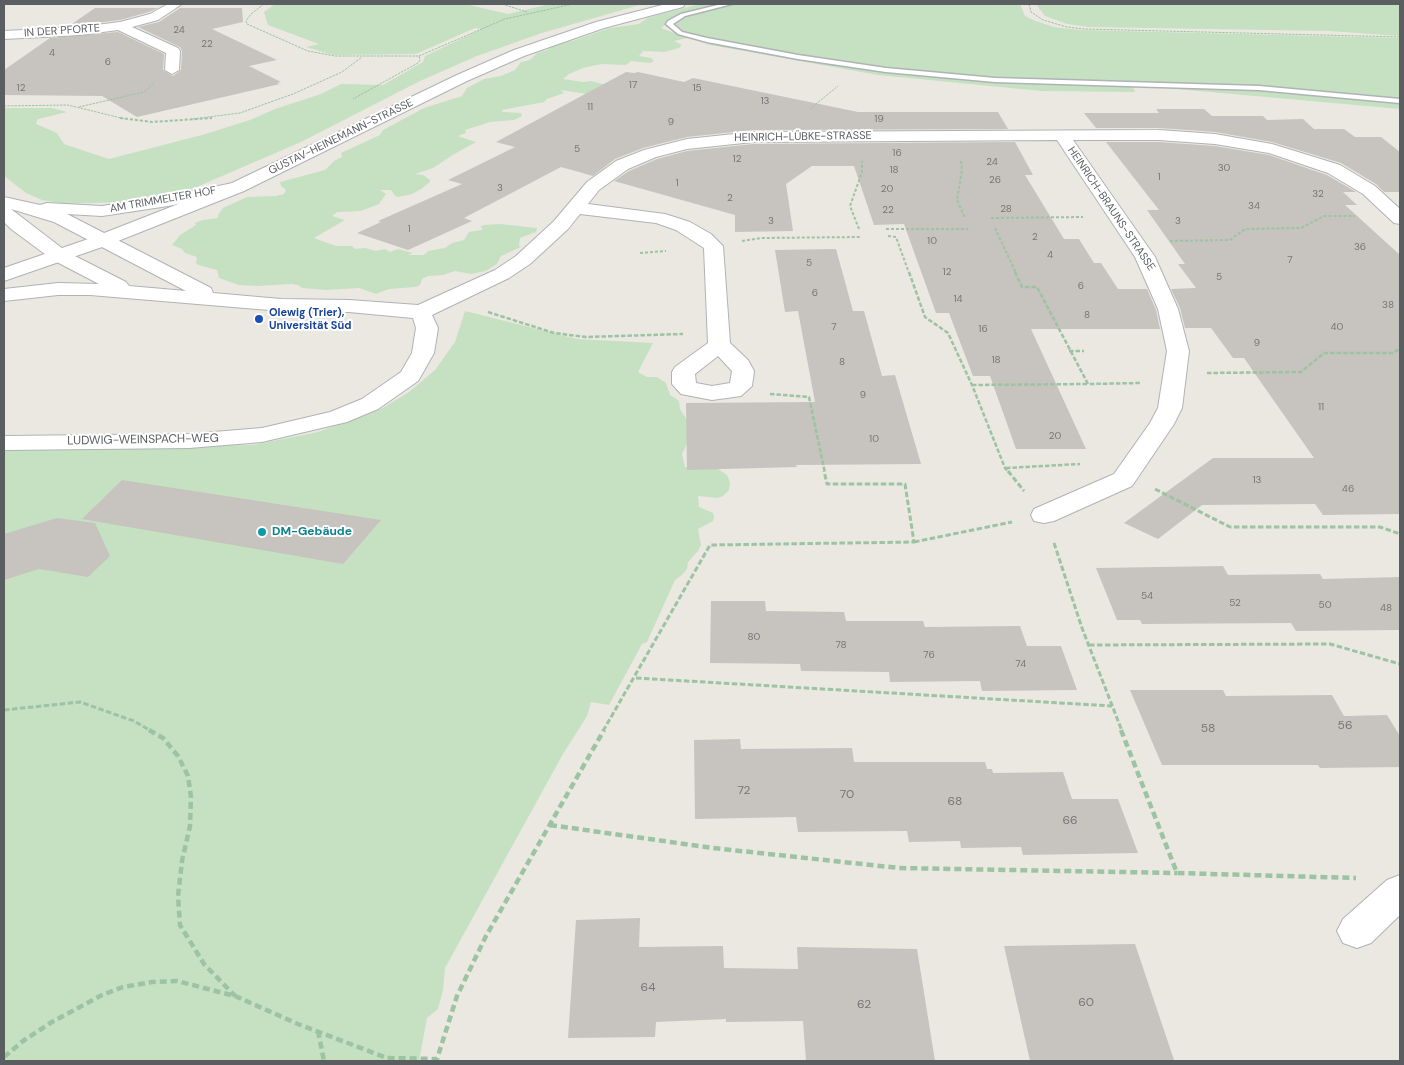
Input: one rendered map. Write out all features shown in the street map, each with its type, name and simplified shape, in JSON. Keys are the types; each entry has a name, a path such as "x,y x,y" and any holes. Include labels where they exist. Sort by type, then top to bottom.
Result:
{"street":[{"name":"IN DER PFORTE","path":"4,35 80,31 120,26 154,17 176,4"},
{"name":"GUSTAV-HEINEMANN-STRASSE","path":"4,275 60,256 238,187 462,78 519,54 600,25 679,4"},
{"path":"120,26 173,51 172,70"},
{"name":"HEINRICH-LÜBKE-STRASSE","path":"421,312 502,274 523,260 542,244 592,186 622,165 650,153 687,144 753,137 1061,135 1178,136 1215,139 1272,149 1319,163 1347,176 1378,197 1399,218"},
{"name":"HEINRICH-BRAUNS-STRASSE","path":"1061,135 1134,241 1154,274 1168,309 1178,351 1170,408 1162,424 1123,480"},
{"name":"AM TRIMMELTER HOF","path":"28,207 102,211 160,203 238,187"},
{"name":"AM TRIMMELTER HOF","path":"4,202 28,207 60,218 101,240"},
{"path":"575,208 659,218 692,230 713,246 719,339 743,371 740,386 733,391 712,394 688,389 684,384 683,372 719,339"},
{"path":"4,212 18,225 60,256 130,291"},
{"path":"101,240 202,292 241,302"},
{"path":"4,294 58,289 130,291 241,302 349,306 421,312"},
{"name":"LUDWIG-WEINSPACH-WEG","path":"4,443 188,441 262,435 338,417 370,404 410,376 423,353 427,328 421,312"},
{"path":"1044,515 1123,480"},
{"path":"1357,931 1400,891"}],"lane":[{"path":"729,4 683,15 669,24 680,32 708,40 814,60 894,71 995,80 1250,87 1400,101"}],"path":[{"path":"264,4 251,14 246,21 247,24 308,51 323,55 362,57 419,56 486,26 529,12 572,4"},
{"path":"502,4 529,12"},
{"path":"1029,4 1032,12 1043,20 1084,29 1400,37"},
{"path":"351,100 418,63 420,60 419,56"},
{"path":"4,106 68,105 127,120 152,122 187,121 227,116 260,107 302,90 342,72 362,57"},
{"path":"78,107 144,92 172,70"},
{"path":"811,108 836,88"},
{"path":"859,229 850,206 862,172 861,157"},
{"path":"962,161 957,200 965,218"},
{"path":"1134,241 1230,240 1245,229 1301,228 1324,216 1399,218"},
{"path":"991,218 1070,217"},
{"path":"995,228 1022,287 1037,287 1088,384"},
{"path":"886,229 968,229"},
{"path":"888,236 896,237 925,316 948,333 972,385 1005,468 1044,515 1089,645 1177,873"},
{"path":"713,246 762,238 861,237"},
{"path":"452,297 473,308 521,321 554,333 586,337 719,339"},
{"path":"972,385 1088,384 1175,377 1302,372 1324,353 1392,353 1400,349"},
{"path":"1069,351 1084,351"},
{"path":"733,391 809,397 827,484 906,484 914,542"},
{"path":"1005,468 1098,464 1123,480 1157,490 1230,527 1380,527 1400,534"},
{"path":"4,1057 23,1041 79,1006 123,987 152,982 177,981 235,996 387,1058 437,1059 456,996 486,936 636,678 674,606 710,545 914,542 1044,515"},
{"path":"1089,645 1330,644 1400,664"},
{"path":"636,678 1112,706"},
{"path":"4,710 80,702 134,721 163,738 178,756 188,776 191,797 190,826 182,861 178,896 180,925 204,964 235,996"},
{"path":"550,825 713,848 899,868 1361,878"},
{"path":"318,1031 324,1061"}],"green space":[{"path":"275,4 465,4 508,14 550,4 643,4 542,33 477,56 420,81 301,142 192,189 119,202 65,204 42,200 26,193 4,176 4,108 52,108 67,112 38,119 36,124 57,133 64,144 109,159 202,135 250,120 275,109 321,94 341,84 383,85 423,62 425,56 482,29 475,28 416,54 333,55 306,47 319,44 268,25 264,12"},
{"path":"700,4 1020,4 1025,16 1033,20 1054,27 1080,30 1400,38 1400,109 1132,85 1135,92 1041,91 878,75 705,44 723,42 689,34 677,29 675,23 669,22 661,28 687,38 674,41 682,45 679,48 665,52 643,51 639,56 651,58 654,61 650,63 631,61 626,65 601,64 583,68 569,74 563,79 583,82 591,81 607,85 593,95 561,90 564,93 547,99 544,102 502,110 503,112 521,113 522,116 514,120 490,122 465,130 466,133 458,136 476,142 433,168 415,174 423,175 430,180 421,189 412,194 398,197 391,190 380,190 386,194 379,204 361,211 337,212 332,216 345,220 314,238 336,246 352,246 355,249 365,248 376,251 385,249 390,252 398,249 413,253 408,255 424,255 428,251 445,248 452,243 464,240 469,232 481,230 483,229 480,227 484,225 500,224 537,228 536,232 520,238 519,246 521,247 501,256 497,264 486,271 471,274 455,271 443,275 428,276 422,279 420,285 416,287 389,289 376,294 359,288 326,290 302,288 292,284 239,285 219,278 217,270 198,265 196,263 197,257 185,253 182,249 172,245 180,235 196,225 195,223 218,218 223,208 247,197 284,194 286,190 281,186 280,182 325,170 334,161 342,157 341,153 380,135 383,130 424,108 462,96 467,88 484,79 501,76 515,70 521,62 530,60 537,53 557,44 610,28 639,24 647,18"},
{"path":"1036,4 1400,4 1400,36 1329,31 1088,27 1067,24 1045,16"},
{"path":"465,311 577,339 653,343 638,372 647,377 657,377 666,383 670,395 679,401 680,409 687,420 687,444 682,454 685,467 715,467 727,475 730,482 729,490 723,496 718,498 698,496 699,507 713,513 713,521 698,529 701,545 698,551 688,562 687,569 675,580 647,642 642,644 609,705 591,702 587,716 563,754 445,968 443,990 438,1009 427,1018 419,1061 4,1061 4,451 35,447 253,445 318,432 383,408 409,392 435,370 455,342"}],"building":[{"path":"95,8 158,8 120,20 69,26"},
{"path":"180,8 242,8 243,22 212,29 277,60 249,66 281,82 277,83 280,84 137,117 102,96 4,95 4,70 50,38 118,32 164,54 163,70 173,76 181,70 182,51 180,47 138,27 159,22"},
{"path":"626,72 638,72 684,82 693,78 858,112 998,112 1008,129 753,130 687,137 643,148 615,159 593,176 561,167 464,218 472,221 408,250 357,233 381,222 378,221 462,184 448,180 515,147 496,142"},
{"path":"1156,109 1204,109 1212,116 1263,116 1267,120 1303,119 1314,129 1344,129 1355,137 1381,137 1400,152 1400,192 1384,192 1376,184 1341,163 1272,142 1215,132 1159,128 1096,128 1084,113 1159,113"},
{"path":"1015,142 1033,175 1025,175 1064,239 1079,239 1094,263 1101,263 1118,289 1147,289 1156,310 1160,329 1031,329 1086,449 1016,449 990,376 973,376 949,313 936,313 904,224 874,225 854,166 812,166 786,184 793,231 735,232 735,215 614,181 629,171 657,159 687,151 753,144"},
{"path":"1106,142 1159,142 1215,146 1269,155 1327,175 1356,192 1343,192 1357,205 1345,205 1400,255 1400,514 1323,515 1315,504 1202,505 1158,539 1124,523 1213,458 1314,458 1244,358 1233,358 1211,328 1185,328 1180,308 1171,289 1196,288 1178,264 1185,264 1147,210 1159,210"},
{"path":"836,249 853,311 864,311 882,376 895,375 921,464 796,465 797,467 687,470 686,403 815,402 798,311 785,312 775,250"},
{"name":"DM-Gebäude","path":"122,480 381,520 343,564 82,519"},
{"path":"57,518 95,523 110,556 88,577 39,569 4,580 4,534"},
{"path":"1223,566 1228,575 1320,574 1323,579 1400,577 1400,630 1296,631 1291,623 1142,624 1140,620 1117,620 1096,568"},
{"path":"711,601 765,601 766,611 844,612 846,621 923,621 925,627 1020,626 1027,646 1061,646 1077,690 982,691 980,681 890,682 889,672 801,671 800,664 710,663"},
{"path":"1130,690 1223,690 1226,696 1332,695 1344,716 1387,715 1400,736 1400,767 1320,768 1318,765 1162,765"},
{"path":"740,739 741,749 852,748 854,762 985,762 987,769 992,769 993,773 1063,772 1072,799 1118,799 1138,853 1023,855 1021,847 961,848 960,841 909,842 907,831 798,832 796,817 695,819 694,740"},
{"path":"640,918 639,947 723,946 724,968 798,969 797,947 917,949 935,1061 806,1061 803,1021 726,1022 726,1019 656,1022 655,1037 568,1038 576,920"},
{"path":"1135,944 1174,1060 1030,1061 1004,946"}],"place":[{"name":"Olewig (Trier), Universität Süd","path":"259,319"},
{"name":"DM-Gebäude","path":"262,532"}]}
